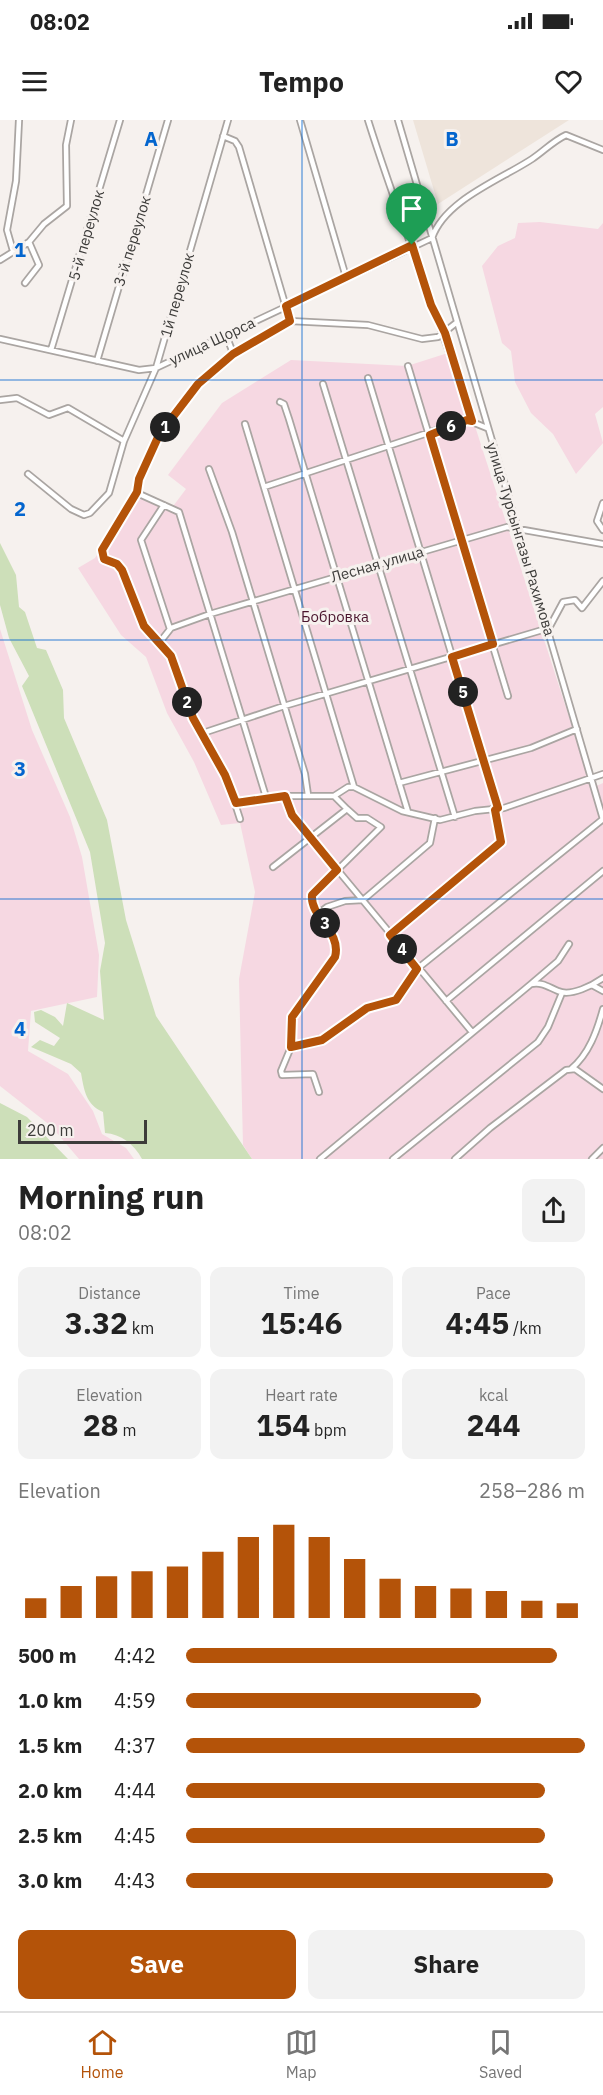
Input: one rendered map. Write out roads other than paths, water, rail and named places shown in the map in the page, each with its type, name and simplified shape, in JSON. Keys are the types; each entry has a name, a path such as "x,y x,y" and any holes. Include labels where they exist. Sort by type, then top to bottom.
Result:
{"street":[{"path":"13,252 7,230 16,181 19,120"},
{"path":"0,260 29,242 44,224 63,210 68,201 66,145 71,120"},
{"name":"5-й переулок","path":"51,350 120,120"},
{"name":"3-й переулок","path":"97,361 168,120"},
{"name":"1й переулок","path":"28,474 74,512 84,515 90,513 109,493 124,441 156,368 228,120"},
{"path":"300,120 346,277"},
{"path":"368,120 431,305 445,333 472,421"},
{"name":"улица Турсынгазы Рахимова","path":"398,120 487,428 549,628 603,819"},
{"path":"432,238 437,224 448,212 533,158 557,139 566,135 603,150"},
{"path":"223,136 235,141 239,147 290,321 375,326 422,339 431,339 445,333 456,323"},
{"name":"улица Щорса","path":"0,339 139,370 156,368 412,245 432,238"},
{"path":"25,283 39,267 29,242"},
{"name":"улица Щорса","path":"160,642 141,621 122,570 117,564 104,559 102,550 137,492 139,479 159,435 198,384 233,354 290,321"},
{"path":"225,335 233,354"},
{"path":"408,366 508,696"},
{"path":"368,378 483,760 496,809 501,842 390,935"},
{"path":"323,384 455,817"},
{"path":"0,400 17,398 49,416 68,408 124,441"},
{"path":"280,402 284,404 408,812"},
{"path":"264,487 430,435 467,420 487,428"},
{"path":"245,424 354,787"},
{"path":"209,469 232,532 253,601 305,774 308,795"},
{"path":"137,492 179,512 266,797"},
{"path":"603,503 597,521 603,530"},
{"path":"164,505 141,540 170,629 160,642 171,656 201,734 225,775 240,819"},
{"name":"Лесная улица","path":"170,629 210,614 507,527 603,544"},
{"path":"201,734 284,706 549,628 563,602 575,600 582,608 603,581"},
{"path":"399,783 531,748 577,729"},
{"path":"236,803 266,797 334,796 348,787 354,787 408,812 440,820 475,811 496,809 603,774"},
{"path":"285,796 292,815 309,837 472,1032"},
{"path":"320,1092 316,1078 311,1072 282,1075 281,1071 291,1047 292,1017 335,957 337,948 312,901 312,895 381,827 368,818 357,818 334,796"},
{"path":"273,867 347,809"},
{"path":"319,913 327,907 345,901 363,900 430,843 435,818"},
{"path":"291,1047 322,1040 367,1008 390,1004 399,997 417,969 603,819"},
{"path":"446,1001 603,872"},
{"path":"320,1159 558,961 569,944"},
{"path":"531,984 546,984 562,993 568,993 592,985 603,978"},
{"path":"592,985 603,991"},
{"path":"393,1159 538,1042 548,1027 562,993"},
{"path":"455,1159 504,1117 582,1059 592,1042 603,1009"},
{"path":"571,1069 603,1089"},
{"path":"592,1159 603,1148"}],"park label":[{"name":"Бобровка","path":"335,616"}]}
